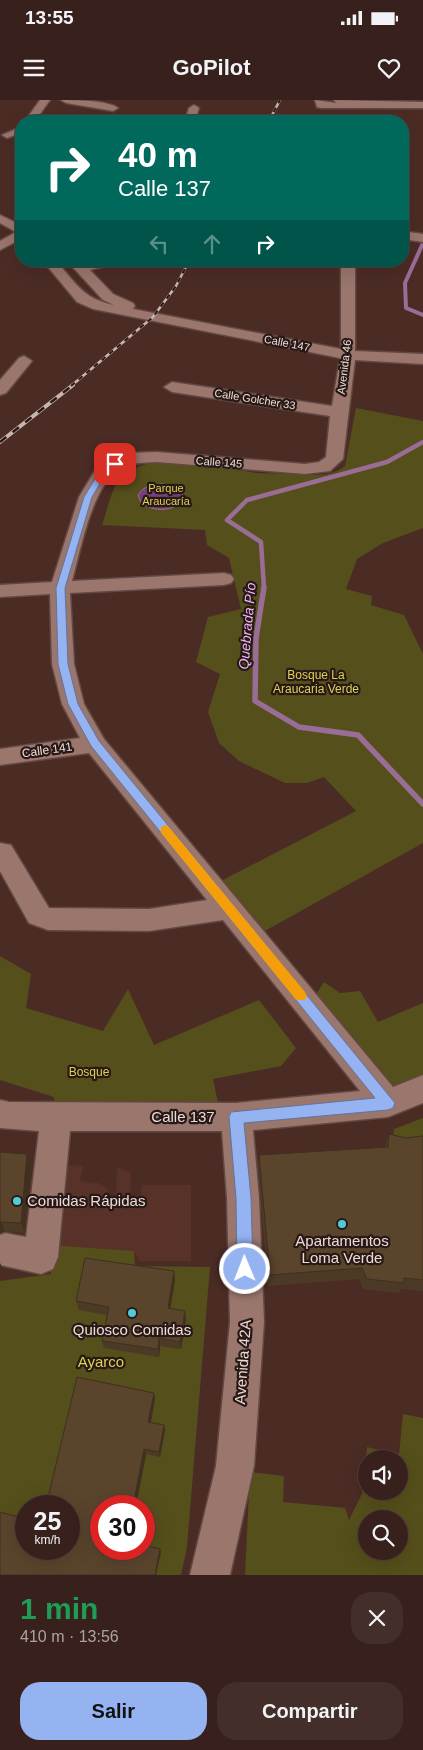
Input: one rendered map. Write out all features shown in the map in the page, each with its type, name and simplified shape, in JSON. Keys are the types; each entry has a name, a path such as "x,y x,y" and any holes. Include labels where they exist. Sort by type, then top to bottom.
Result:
{"street":[{"path":"34,115 45,100"},
{"path":"66,100 114,104 108,115"},
{"path":"316,101 326,106 341,102 423,105"},
{"path":"192,115 194,108"},
{"path":"8,135 15,132"},
{"path":"0,246 15,226"},
{"path":"409,236 423,238"},
{"path":"54,267 82,299 98,306 153,317"},
{"path":"78,267 108,297 153,317"},
{"name":"Avenida 46","path":"324,467 334,459 348,355 348,267"},
{"name":"Calle 147","path":"153,317 348,355 423,359"},
{"path":"0,390 24,361"},
{"name":"Calle Golcher 33","path":"172,387 339,412"},
{"name":"Calle 145","path":"60,588 88,497 100,476 115,464 131,458 157,457 306,468 324,467"},
{"path":"0,591 224,579"},
{"path":"60,588 63,664 73,704 95,744 388,1103"},
{"name":"Calle 141","path":"0,757 95,744"},
{"path":"2,852 38,916 48,919 149,920 229,908"},
{"name":"Calle 137","path":"0,1114 236,1117 388,1103 423,1090"},
{"path":"5,1250 41,1257 56,1116"},
{"name":"Avenida 42A","path":"210,1575 236,1466 246,1322 243,1198 236,1117"}],"shaded area":[{"path":"164,484 182,491 183,500 179,504 169,509 157,509 141,503 138,495 143,489 153,485"},
{"path":"60,1164 83,1166 80,1181 98,1183 108,1189 107,1198 116,1203 117,1167 131,1173 130,1203 141,1203 142,1185 191,1185 191,1261 139,1261 134,1251 51,1245 57,1207 68,1208 70,1194 56,1192"}],"green space":[{"name":"Bosque La Araucaria Verde","path":"356,408 423,421 423,528 383,543 357,559 346,589 372,596 371,605 404,615 423,654 423,843 263,932 221,881 356,811 324,777 307,783 285,783 239,761 219,743 208,712 220,674 196,662 208,617 241,609 229,558 207,545 205,530 102,525 115,486 131,471 147,464 165,461 184,461 256,473 305,475 326,474 339,470 345,466"},
{"name":"Bosque","path":"0,956 31,974 26,1008 103,1031 128,989 154,1045 259,1000 296,1048 281,1066 213,1079 220,1112 56,1116 54,1097 0,1080"},
{"path":"324,982 340,993 360,991 378,1022 423,1003 423,1089 395,1101 315,996"},
{"path":"423,1118 423,1142 392,1144 394,1129"},
{"name":"Ayarco","path":"51,1245 134,1251 135,1266 210,1267 187,1547 181,1575 0,1575 0,1281 51,1274"},
{"path":"403,1414 423,1418 423,1575 245,1575 250,1472 284,1476 283,1502 345,1508 349,1520 359,1500 408,1500 408,1450 399,1450"},
{"path":"367,1447 379,1450 367,1450"}],"building":[{"name":"Apartamentos Loma Verde","path":"389,1134 406,1138 423,1136 423,1280 404,1278 404,1283 367,1279 362,1268 270,1275 259,1155 388,1147"},
{"name":"Comidas Rápidas","path":"0,1152 27,1154 21,1223 0,1222"},
{"name":"Quiosco Comidas","path":"85,1258 174,1271 168,1308 185,1311 180,1342 159,1338 158,1349 102,1341 109,1307 76,1301"},
{"path":"77,1377 154,1393 148,1422 164,1425 159,1452 144,1449 135,1495 90,1495 90,1560 155,1560 155,1548 160,1549 155,1575 0,1575 0,1512 15,1516 15,1560 80,1560 80,1495 49,1495"}],"waterway":[{"name":"Quebrada Pío","path":"423,243 405,283 406,308 423,315"},
{"name":"Quebrada Pío","path":"264,587 261,542 227,520 247,500 387,462 423,442"},
{"name":"Quebrada Pío","path":"264,587 256,638 255,701 299,727 358,735 423,804"}],"railway":[{"path":"272,115 280,100"},
{"path":"71,386 153,317 176,286 186,267"},
{"path":"0,442 73,385"}],"slow traffic":[{"path":"165,830 300,996"}],"place":[{"name":"Comidas Rápidas","path":"17,1201"},
{"name":"Apartamentos Loma Verde","path":"342,1224"},
{"name":"Quiosco Comidas","path":"132,1313"}],"route":[{"path":"115,464 100,476 88,497 60,588 63,664 73,704 95,744 388,1103 236,1117 243,1198 245,1269"}],"park label":[{"name":"Parque Araucaría","path":"166,494"}]}
